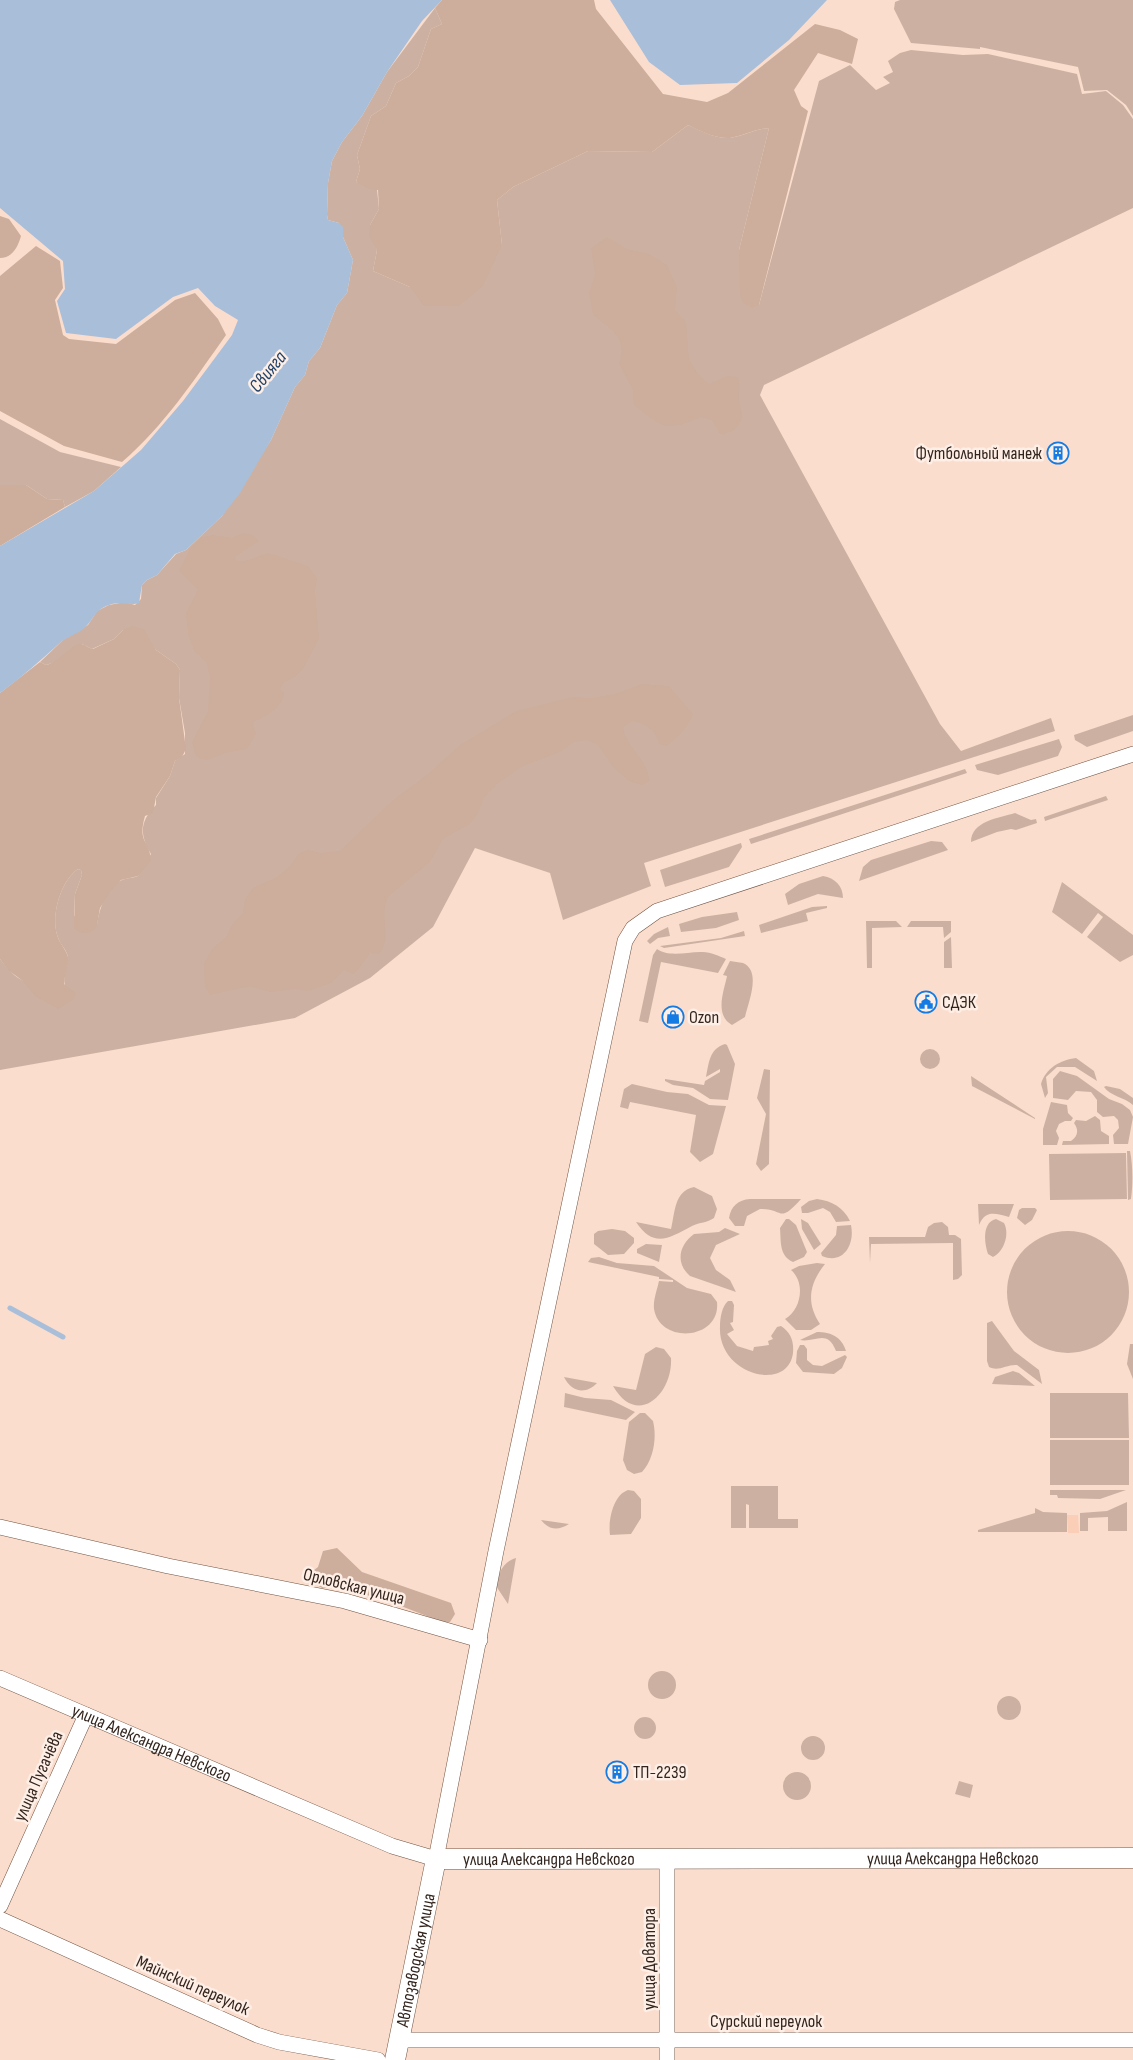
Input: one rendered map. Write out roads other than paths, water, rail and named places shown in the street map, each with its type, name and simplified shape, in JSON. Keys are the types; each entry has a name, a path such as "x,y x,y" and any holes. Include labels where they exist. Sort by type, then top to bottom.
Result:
{"street":[{"path":"436,1859 621,953 633,928 657,911 1133,754"},
{"name":"Орловская улица","path":"0,1527 168,1566 345,1601 480,1640"},
{"name":"улица Александра Невского","path":"0,1678 410,1853 436,1859 1133,1858"},
{"name":"улица Пугачёва","path":"0,1906 86,1715"},
{"name":"улица Доватора","path":"667,1858 667,2060"},
{"name":"Автозаводская улица","path":"395,2060 436,1859"},
{"name":"Майнский переулок","path":"0,1919 257,2035 279,2042 378,2060"},
{"name":"Сурский переулок","path":"399,2040 1133,2040"}],"water":[{"name":"Свияга","path":"0,0 442,0 422,21 387,72 362,116 342,142 332,161 328,183 327,215 328,220 339,223 343,227 343,237 353,260 347,293 337,305 320,348 309,361 305,375 295,387 271,440 240,493 222,516 186,550 175,554 157,575 142,585 139,603 113,604 104,607 82,630 62,641 0,693 0,546 94,491 141,450 183,401 232,335 238,320 215,306 198,288 173,297 116,339 66,333 57,301 65,289 63,261 0,208"},
{"path":"610,0 827,0 789,40 737,83 680,85 649,62"}],"waterway":[{"path":"10,1308 63,1337"}],"place":[{"name":"Футбольный манеж","path":"1058,453"},
{"name":"СДЭК","path":"926,1002"},
{"name":"Ozon","path":"673,1017"},
{"name":"ТП-2239","path":"617,1772"}]}
